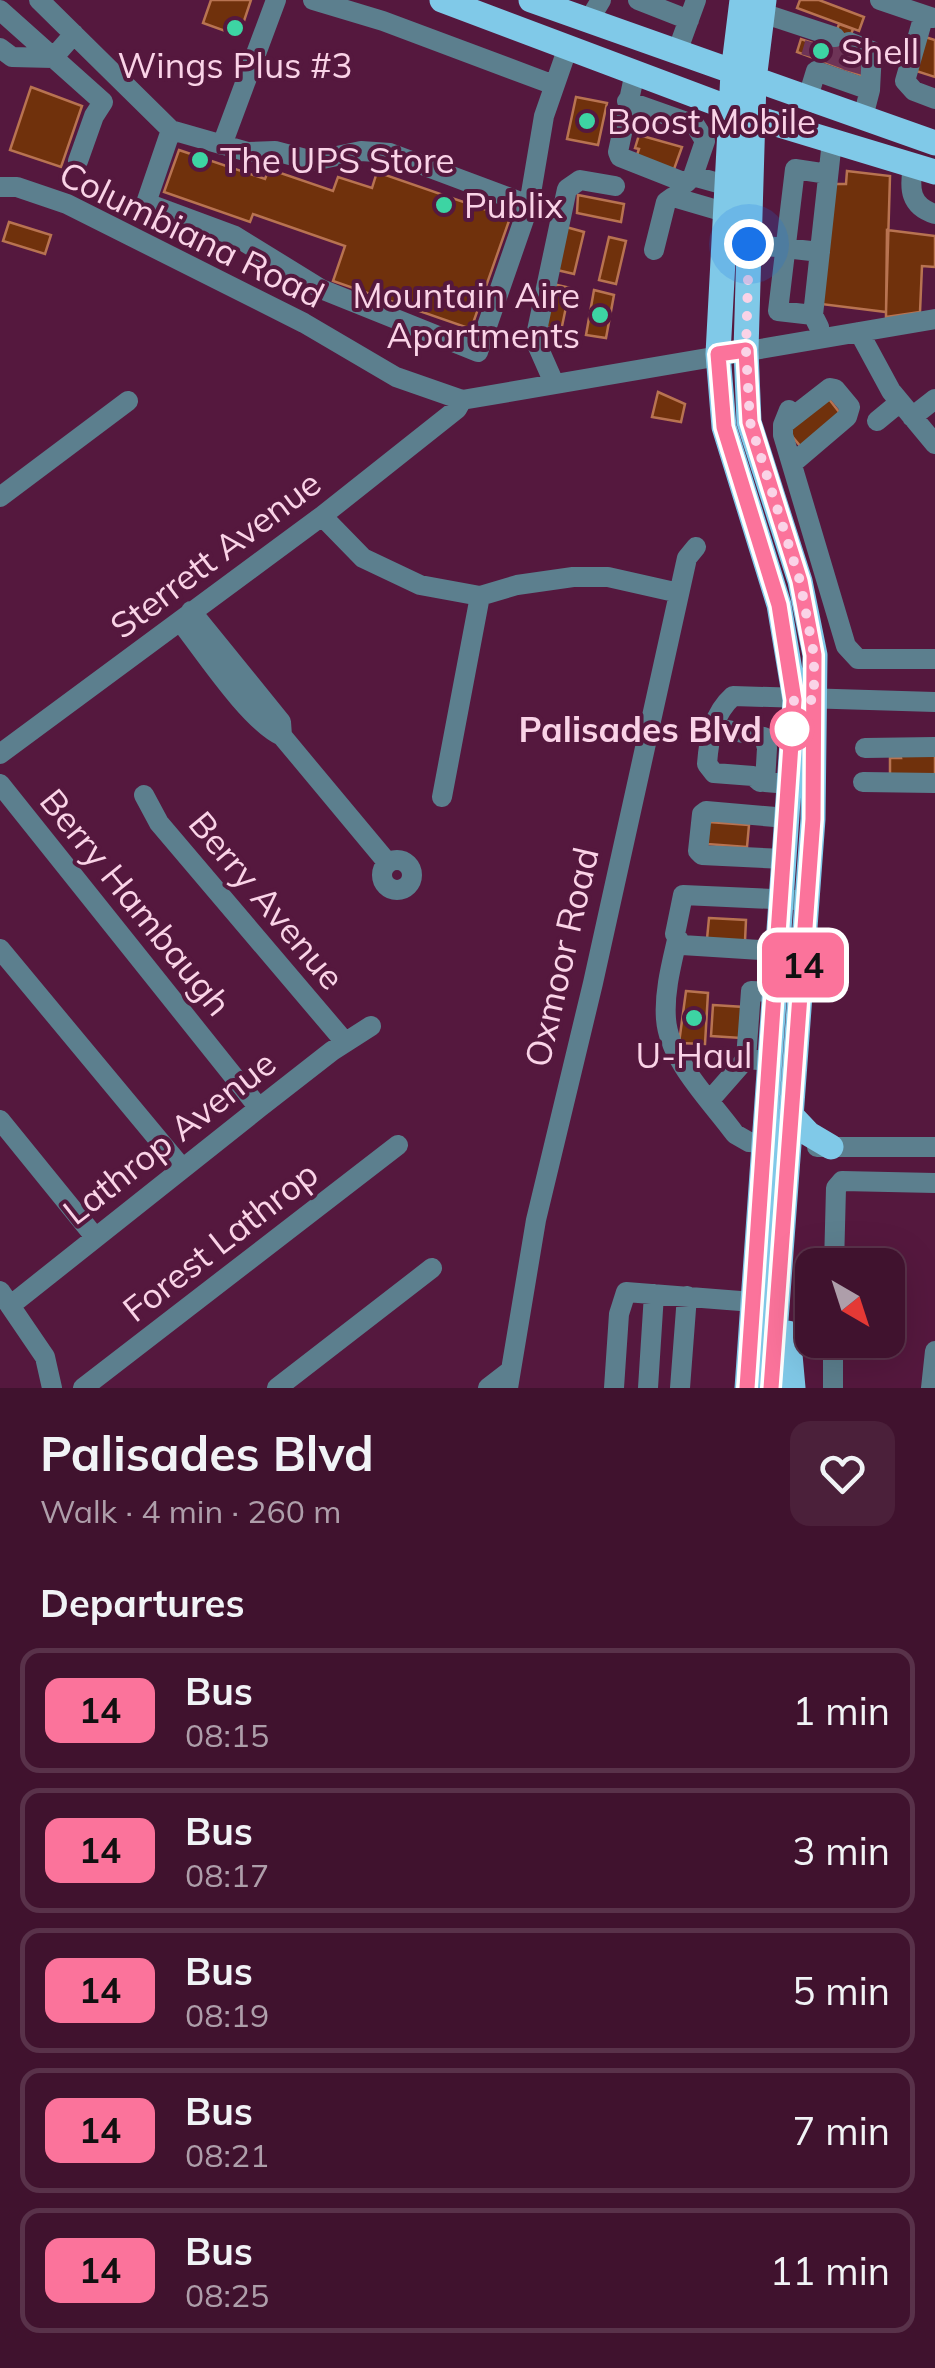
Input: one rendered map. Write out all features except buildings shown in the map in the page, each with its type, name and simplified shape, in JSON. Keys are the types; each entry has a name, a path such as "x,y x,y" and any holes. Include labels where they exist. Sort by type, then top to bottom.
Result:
{"main road":[{"path":"531,0 595,10 676,52 935,143"},
{"path":"457,2 743,113 924,169"},
{"path":"759,5 744,76 739,188 750,422 800,581 814,655 804,700 771,783 787,818 775,992 758,1060 777,1144 781,1265 793,1388"},
{"path":"742,225 718,354 724,427 804,700 813,819 792,1116 777,1144 753,1302 747,1388"},
{"path":"792,1116 809,1134 831,1147"},
{"path":"771,1388 781,1265"}],"street":[{"path":"39,0 171,130 248,152 275,152 313,161 362,150 390,153 529,205"},
{"path":"222,144 276,0"},
{"path":"313,0 353,5 554,86"},
{"path":"880,0 902,4 930,17 905,81 914,91 935,99"},
{"path":"759,5 833,56 870,90"},
{"path":"667,6 676,52"},
{"path":"0,10 103,102 78,160"},
{"path":"0,48 12,58 53,58 74,34"},
{"path":"171,130 146,203 235,236 321,289 478,352 529,205 544,116 568,47"},
{"path":"833,56 872,51 870,90 863,117"},
{"path":"808,97 833,56"},
{"path":"626,101 699,130 706,140 693,176 686,183 620,157 626,101 634,72"},
{"path":"824,337 813,315 832,141"},
{"path":"813,315 778,311 795,169 828,174"},
{"path":"924,169 911,195 922,210 935,214"},
{"path":"693,176 739,188"},
{"path":"554,383 535,340 567,190 580,180 615,186"},
{"name":"Columbiana Road","path":"0,187 17,187 67,204 304,323 396,377 462,400 935,320"},
{"path":"654,250 666,202 674,197 786,248 820,252"},
{"path":"859,332 890,391 935,444"},
{"path":"793,463 848,417 850,407 834,389 786,418 783,435 846,646 858,659 935,659"},
{"path":"877,420 935,399"},
{"name":"Sterrett Avenue","path":"0,754 322,516 457,409 462,400"},
{"path":"0,498 128,401"},
{"path":"322,516 363,558 420,585 480,596 516,585 573,577 608,578 678,593"},
{"name":"Oxmoor Road","path":"509,1380 536,1220 593,982 678,593 687,558 696,547"},
{"path":"442,797 480,596"},
{"path":"185,616 243,688 282,722 282,736 387,862"},
{"path":"712,727 764,737 771,783 706,778 699,772 698,764 712,727 724,704 734,696 935,702"},
{"path":"865,748 935,747"},
{"path":"863,782 935,783"},
{"name":"Berry Hambaugh","path":"0,784 259,1108"},
{"name":"Berry Avenue","path":"144,795 159,823 346,1042"},
{"path":"784,859 698,852 702,814 706,811 787,818"},
{"path":"808,899 683,895 675,928 677,940 667,989 666,1023 685,1065 741,1139 831,1147 935,1147"},
{"path":"677,940 694,948 777,950"},
{"path":"0,949 182,1168"},
{"name":"Lathrop Avenue","path":"6,1298 94,1236 370,1026"},
{"path":"710,1100 758,1060"},
{"path":"0,1120 94,1236"},
{"name":"Forest Lathrop","path":"83,1388 398,1146"},
{"path":"834,1248 836,1188 842,1181 935,1184"},
{"path":"277,1388 432,1268"},
{"path":"614,1388 619,1314 626,1292 753,1302"},
{"path":"648,1388 654,1294"},
{"path":"680,1388 687,1296"},
{"path":"6,1298 46,1356 52,1388"},
{"path":"931,1388 935,1350"},
{"path":"832,1358 833,1388"},
{"path":"488,1388 509,1380"}],"tunnel":[{"path":"835,66 844,41"},
{"path":"811,57 815,43"},
{"path":"852,72 856,58"}],"bus line":[{"name":"14","path":"747,1388 794,700 779,605 724,427 718,354 746,350 750,422 800,581 814,655 813,819 771,1388"}],"place":[{"name":"Wings Plus #3","path":"235,28"},
{"name":"Shell","path":"821,51"},
{"name":"Boost Mobile","path":"587,121"},
{"name":"The UPS Store","path":"200,160"},
{"name":"Publix","path":"444,205"},
{"name":"Mountain Aire Apartments","path":"600,315"},
{"name":"Palisades Blvd","path":"792,729"},
{"name":"U-Haul","path":"694,1018"}],"route":[{"path":"749,244 746,350 750,422 800,581 814,655 814,700 794,700 792,729"}]}
